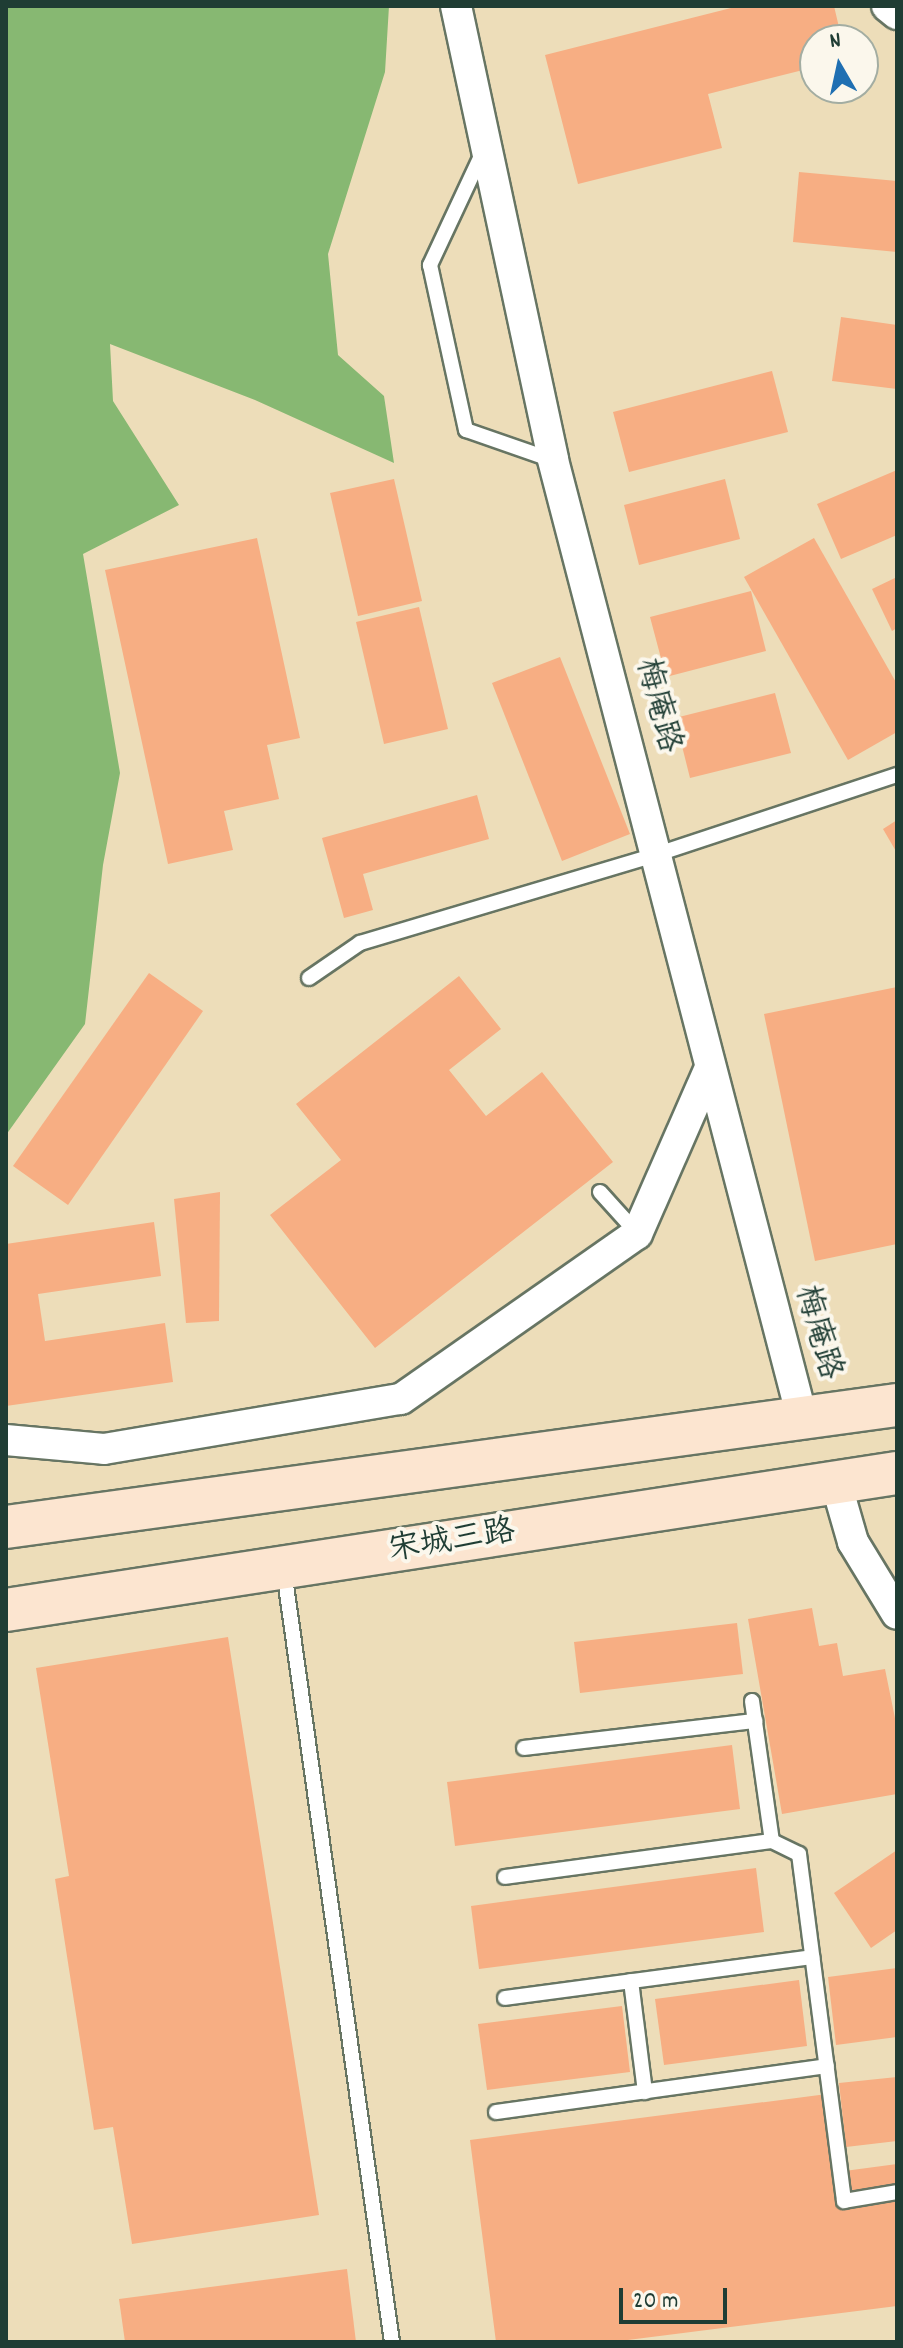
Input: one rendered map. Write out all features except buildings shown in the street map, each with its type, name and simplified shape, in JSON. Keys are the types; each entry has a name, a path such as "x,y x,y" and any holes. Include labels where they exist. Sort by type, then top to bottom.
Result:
{"main road":[{"path":"6,1527 803,1421 897,1405"},
{"name":"宋城三路","path":"6,1610 284,1570 897,1473"}],"street":[{"name":"梅庵路","path":"456,6 553,460 658,854 710,1068 803,1421"},
{"path":"887,6 897,14"},
{"path":"6,1440 104,1449 401,1399 637,1234 710,1068"},
{"path":"836,1483 853,1542 897,1614"}],"lane":[{"path":"486,146 430,265 466,430 553,460"},
{"path":"309,978 360,943 658,854 897,775"},
{"path":"600,1192 637,1234"},
{"path":"284,1570 392,2342"},
{"path":"752,1701 772,1841"},
{"path":"524,1748 755,1721"},
{"path":"505,1877 772,1841 799,1854 844,2201 897,2192"},
{"path":"505,1998 812,1957"},
{"path":"631,1981 645,2092"},
{"path":"496,2112 827,2066"}],"green space":[{"path":"6,6 389,6 385,72 328,254 338,355 384,396 394,463 255,400 110,344 113,401 179,505 83,554 120,773 103,865 85,1024 6,1135"}]}
